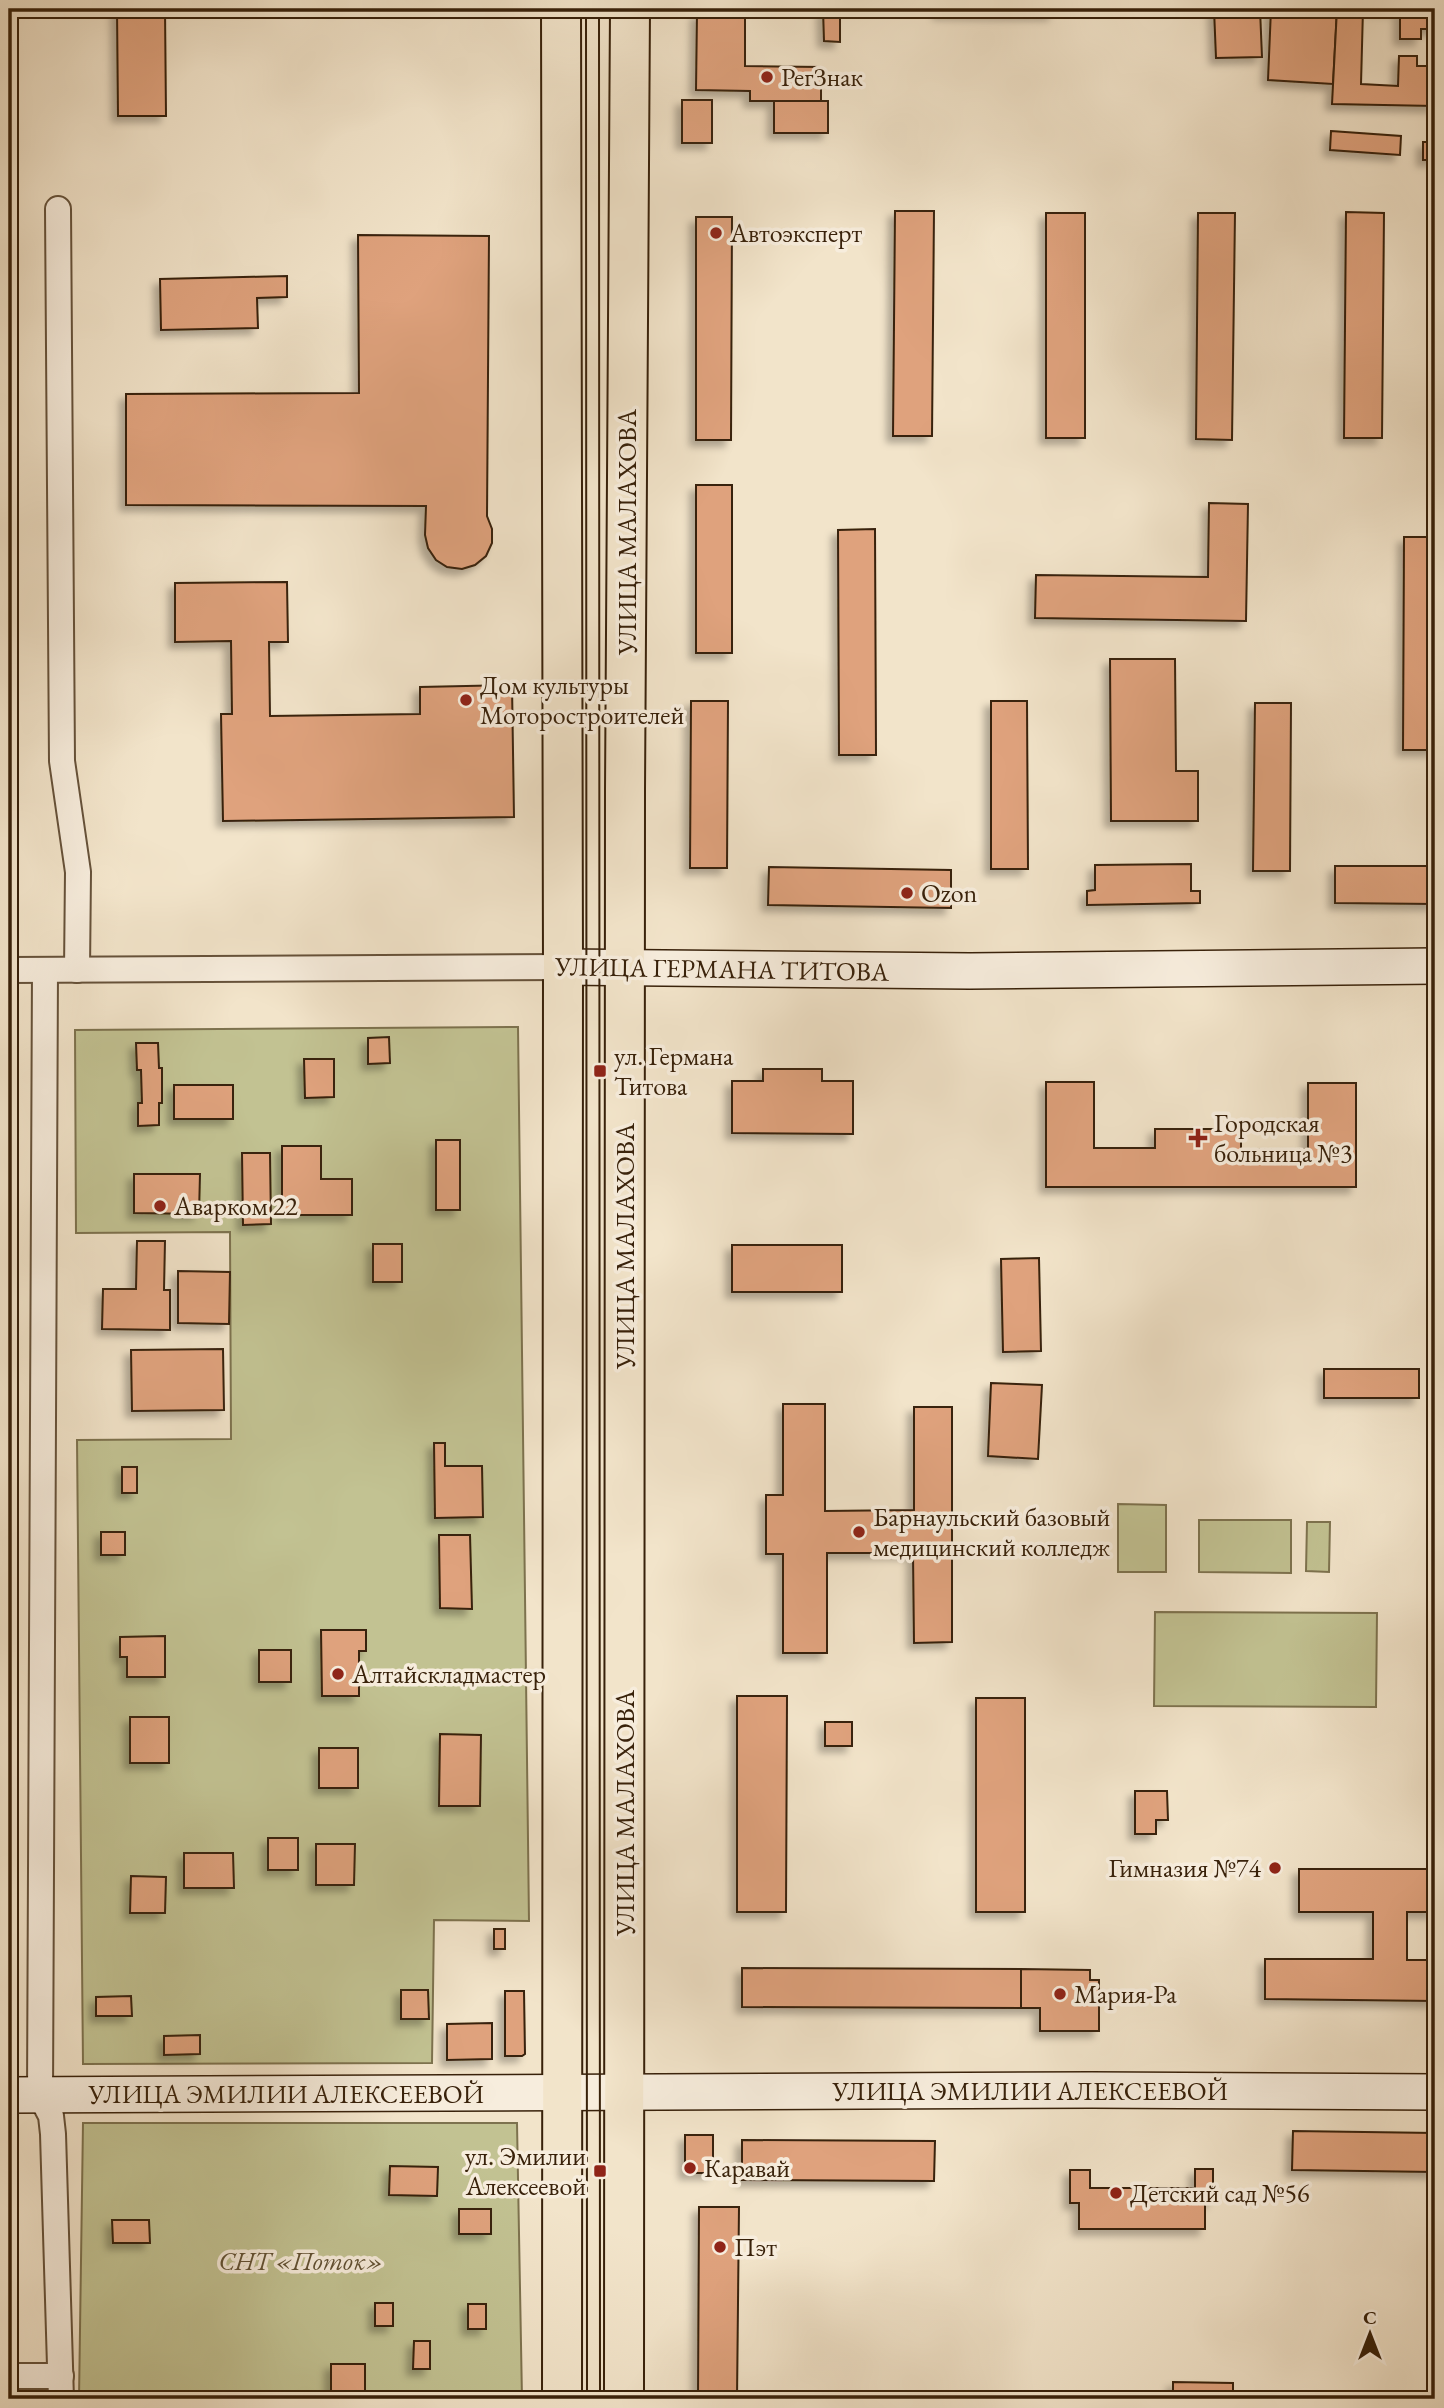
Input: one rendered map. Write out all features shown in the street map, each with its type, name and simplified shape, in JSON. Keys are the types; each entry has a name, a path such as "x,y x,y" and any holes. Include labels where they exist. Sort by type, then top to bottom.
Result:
{"main road":[{"path":"561,9 562,2399"},
{"name":"УЛИЦА МАЛАХОВА","path":"624,2399 625,968 630,9"}],"street":[{"path":"58,209 62,761 78,872 77,970"},
{"name":"УЛИЦА ГЕРМАНА ТИТОВА","path":"9,970 563,967 970,971 1435,966"},
{"path":"9,2376 61,2388 51,2116 24,2095 45,970"},
{"name":"УЛИЦА ЭМИЛИИ АЛЕКСЕЕВОЙ","path":"24,2095 1092,2090 1435,2092"}],"green space":[{"path":"518,1027 529,1921 434,1920 432,2063 83,2064 77,1440 231,1439 230,1232 76,1233 75,1030"},
{"path":"1118,1504 1166,1505 1166,1572 1118,1572"},
{"path":"1199,1520 1291,1520 1291,1573 1199,1572"},
{"path":"1307,1522 1330,1522 1329,1572 1306,1571"},
{"path":"1155,1612 1377,1613 1376,1707 1154,1706"},
{"name":"СНТ «Поток»","path":"83,2123 517,2123 522,2399 79,2399"}],"building":[{"path":"117,9 165,9 166,116 118,116"},
{"path":"823,9 840,9 840,42 824,41"},
{"path":"939,9 1054,9 1054,14 939,13"},
{"path":"1214,9 1260,9 1262,57 1216,58"},
{"path":"1271,9 1337,9 1333,84 1268,80"},
{"path":"1337,9 1363,9 1361,84 1398,86 1399,56 1417,56 1417,66 1435,66 1435,106 1332,104"},
{"path":"1372,9 1435,9 1435,29 1421,29 1421,39 1400,39 1400,10"},
{"path":"697,13 745,13 745,66 821,67 821,101 750,101 750,91 696,90"},
{"path":"682,100 712,100 712,143 682,143"},
{"path":"774,101 828,101 828,133 774,133"},
{"path":"1331,131 1401,136 1400,155 1330,150"},
{"path":"1423,142 1435,142 1435,160 1423,160"},
{"path":"895,211 934,211 932,436 893,436"},
{"path":"1346,212 1384,213 1382,438 1344,438"},
{"path":"1046,213 1085,213 1085,438 1046,438"},
{"path":"1198,213 1235,213 1232,440 1196,439"},
{"path":"696,217 732,217 731,440 696,440"},
{"path":"358,235 489,236 487,516 492,529 492,543 486,556 475,565 462,569 447,567 436,560 428,548 425,535 426,506 126,505 126,394 359,393"},
{"path":"287,276 287,297 257,298 258,328 161,330 160,279"},
{"path":"696,485 732,485 732,653 696,653"},
{"path":"1209,503 1248,504 1246,621 1035,618 1036,575 1208,577"},
{"path":"875,529 876,755 839,755 838,530"},
{"path":"1404,537 1435,537 1435,750 1403,750"},
{"name":"Дом культуры Моторостроителей","path":"287,582 288,642 269,642 270,716 420,714 420,687 512,685 514,817 223,821 221,714 232,714 231,641 175,642 175,583"},
{"path":"1110,659 1175,659 1176,771 1198,771 1198,821 1111,821"},
{"path":"691,701 728,701 727,868 690,868"},
{"path":"991,701 1027,701 1028,869 991,869"},
{"path":"1255,703 1291,703 1290,871 1253,871"},
{"path":"1191,864 1191,891 1200,891 1200,903 1087,905 1087,891 1095,890 1095,865"},
{"path":"1335,866 1435,866 1435,904 1335,903"},
{"path":"769,867 951,870 951,908 768,905"},
{"path":"389,1037 390,1063 368,1064 368,1038"},
{"path":"136,1043 158,1043 159,1068 162,1068 159,1125 138,1126 138,1103 142,1103 141,1070 137,1070"},
{"path":"304,1059 334,1059 334,1097 305,1098"},
{"path":"763,1069 822,1069 822,1081 853,1081 853,1134 732,1133 732,1081 763,1081"},
{"name":"Городская больница №3","path":"1046,1082 1094,1082 1094,1148 1155,1148 1155,1129 1241,1129 1241,1150 1308,1149 1308,1083 1356,1083 1356,1187 1046,1187"},
{"path":"174,1085 233,1085 233,1119 174,1119"},
{"path":"436,1140 460,1140 460,1210 436,1210"},
{"path":"282,1146 321,1146 321,1179 352,1179 352,1215 282,1215"},
{"path":"242,1153 270,1153 271,1224 243,1225"},
{"path":"134,1174 200,1174 199,1214 134,1213"},
{"path":"137,1241 165,1241 164,1290 170,1290 170,1330 102,1329 103,1289 136,1289"},
{"path":"373,1244 402,1244 402,1282 373,1282"},
{"path":"732,1245 842,1245 842,1292 732,1292"},
{"path":"1039,1258 1041,1351 1003,1352 1001,1259"},
{"path":"178,1271 230,1272 229,1324 178,1323"},
{"path":"223,1349 224,1410 132,1411 131,1350"},
{"path":"1324,1369 1419,1369 1419,1398 1324,1398"},
{"path":"991,1383 1042,1385 1038,1459 988,1456"},
{"name":"Барнаульский базовый медицинский колледж","path":"783,1404 825,1404 825,1511 914,1510 914,1407 952,1407 952,1642 914,1643 913,1553 827,1553 827,1653 783,1653 783,1554 766,1554 766,1495 783,1495"},
{"path":"434,1443 445,1443 445,1466 482,1466 483,1517 435,1518"},
{"path":"122,1467 137,1467 137,1493 122,1493"},
{"path":"101,1532 125,1532 125,1555 101,1555"},
{"path":"439,1535 470,1535 472,1609 440,1608"},
{"path":"321,1630 366,1630 366,1651 359,1651 359,1696 322,1696"},
{"path":"165,1636 165,1677 127,1677 127,1657 120,1657 120,1637"},
{"path":"259,1650 291,1650 291,1682 259,1682"},
{"path":"737,1696 787,1696 786,1912 737,1912"},
{"path":"976,1698 1025,1698 1025,1912 976,1912"},
{"path":"130,1717 169,1717 169,1763 130,1763"},
{"path":"825,1722 852,1722 852,1746 825,1746"},
{"path":"440,1734 481,1735 480,1806 439,1806"},
{"path":"319,1748 358,1748 358,1788 319,1788"},
{"path":"1135,1791 1167,1791 1168,1820 1156,1820 1156,1834 1135,1834"},
{"path":"268,1838 298,1838 298,1870 268,1870"},
{"path":"316,1844 355,1844 354,1885 316,1885"},
{"path":"184,1853 233,1853 234,1888 184,1888"},
{"path":"1299,1869 1435,1869 1435,1912 1407,1912 1407,1960 1435,1960 1435,2001 1265,1999 1265,1959 1373,1959 1373,1912 1299,1912"},
{"path":"131,1876 166,1877 165,1913 130,1913"},
{"path":"494,1929 505,1929 505,1949 494,1949"},
{"path":"742,1968 1021,1969 1021,2008 742,2007"},
{"name":"Мария-Ра","path":"1021,1969 1090,1970 1090,1980 1099,1980 1099,2031 1040,2031 1040,2008 1021,2008"},
{"path":"401,1990 428,1990 429,2019 401,2019"},
{"path":"505,1991 524,1991 525,2054 522,2056 505,2056"},
{"path":"131,1996 132,2016 96,2016 96,1997"},
{"path":"492,2023 492,2059 447,2060 447,2024"},
{"path":"200,2035 200,2054 164,2055 164,2036"},
{"path":"1293,2131 1435,2133 1435,2172 1292,2170"},
{"path":"685,2135 713,2135 713,2173 685,2173"},
{"path":"742,2140 935,2141 934,2181 742,2180"},
{"path":"390,2166 438,2167 437,2196 389,2195"},
{"path":"1195,2169 1213,2169 1213,2201 1205,2201 1205,2229 1079,2229 1079,2203 1070,2203 1070,2170 1090,2170 1090,2188 1195,2188"},
{"path":"699,2207 739,2207 737,2399 698,2399"},
{"path":"459,2209 491,2209 491,2234 459,2234"},
{"path":"112,2220 149,2220 150,2243 113,2243"},
{"path":"375,2303 393,2303 393,2326 375,2326"},
{"path":"468,2304 486,2304 486,2329 468,2329"},
{"path":"414,2341 430,2341 430,2369 413,2369"},
{"path":"331,2364 365,2364 365,2395 331,2395"},
{"path":"1173,2382 1233,2383 1233,2399 1173,2399"}],"tram line":[{"path":"586,9 587,2399"},
{"path":"599,9 600,2399"}],"place":[{"name":"РегЗнак","path":"767,77"},
{"name":"Автоэксперт","path":"716,233"},
{"name":"Дом культуры Моторостроителей","path":"466,700"},
{"name":"Ozon","path":"907,893"},
{"name":"ул. Германа Титова","path":"600,1071"},
{"name":"Городская больница №3","path":"1198,1138"},
{"name":"Аварком 22","path":"160,1206"},
{"name":"Барнаульский базовый медицинский колледж","path":"859,1532"},
{"name":"Алтайскладмастер","path":"338,1674"},
{"name":"Гимназия №74","path":"1275,1868"},
{"name":"Мария-Ра","path":"1060,1994"},
{"name":"Каравай","path":"690,2168"},
{"name":"ул. Эмилии Алексеевой","path":"600,2171"},
{"name":"Детский сад №56","path":"1116,2193"},
{"name":"Пэт","path":"720,2247"}]}
